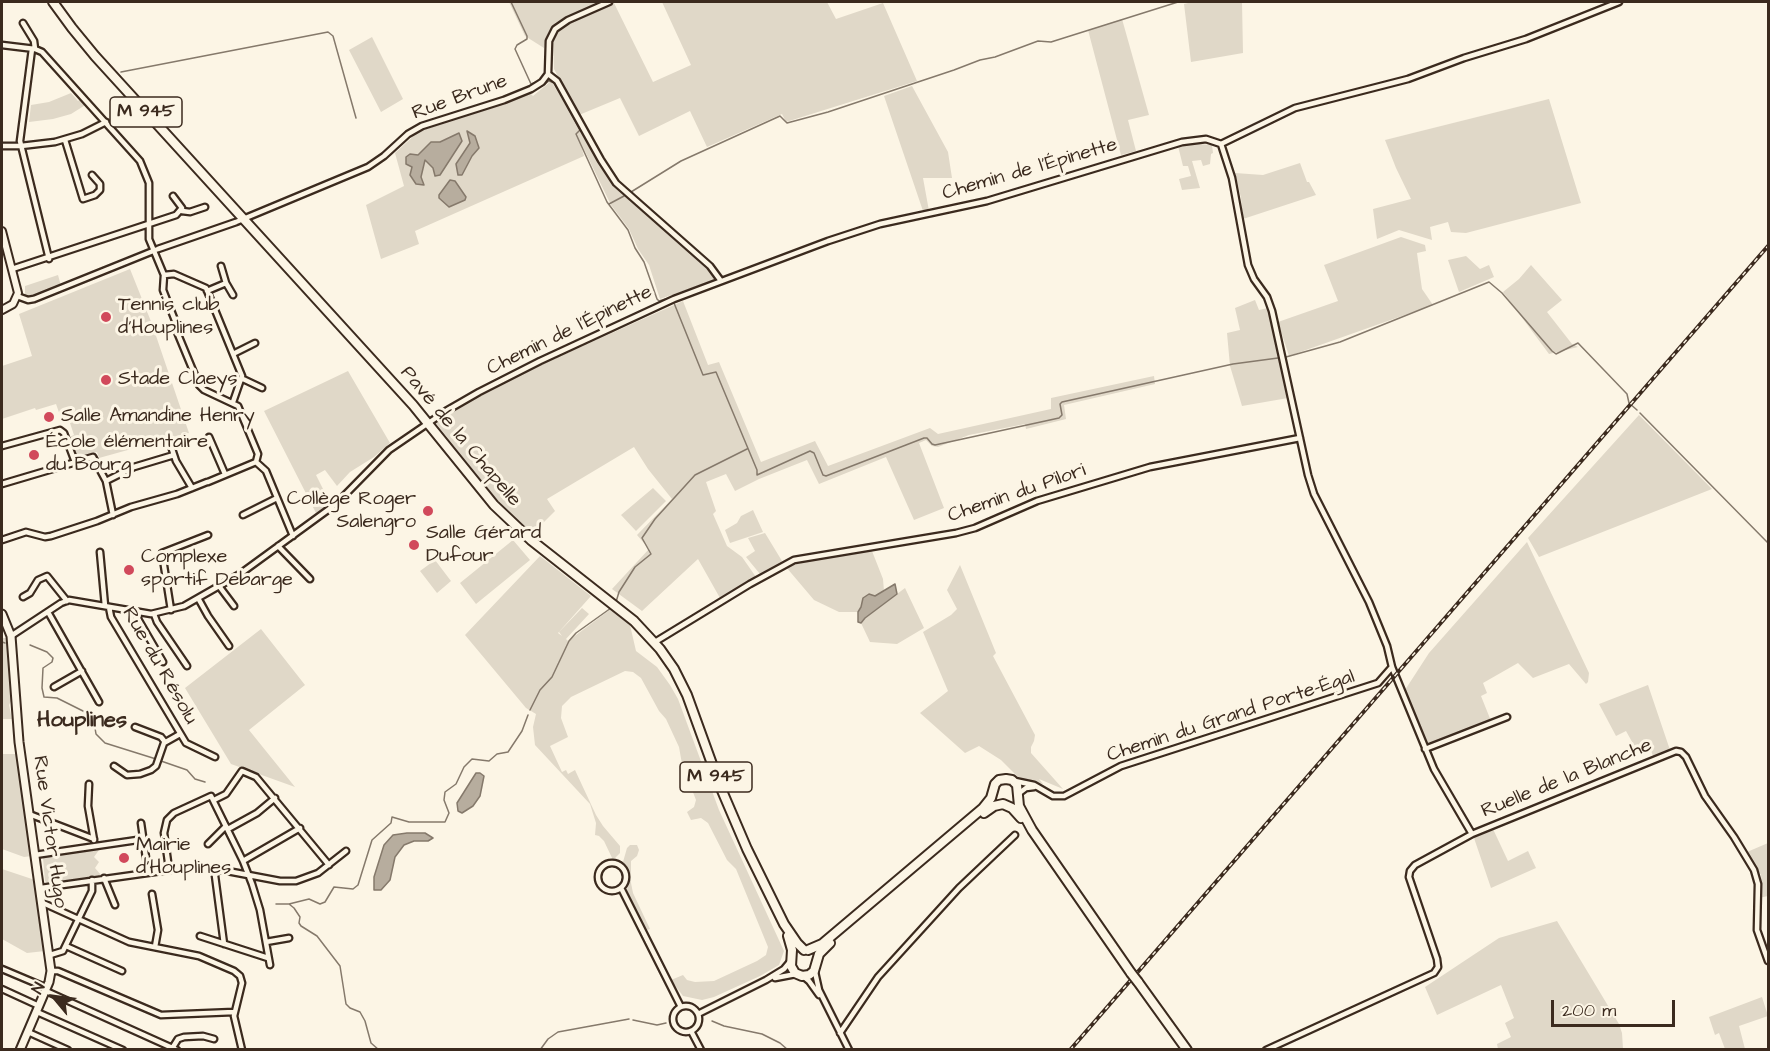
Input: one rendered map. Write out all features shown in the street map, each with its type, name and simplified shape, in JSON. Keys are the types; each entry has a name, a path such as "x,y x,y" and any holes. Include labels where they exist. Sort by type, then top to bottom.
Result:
{"main road":[{"name":"Pavé de la Chapelle","path":"53,2 86,45 428,423 505,517 634,621 655,642 682,685 735,823 784,924 796,944 815,956 816,966"},
{"name":"Rue Victor Hugo","path":"2,615 11,636 18,737 51,971 21,1050"},
{"path":"791,959 796,952 822,944 982,808 990,800 994,786 999,780 1011,780 1018,787 1020,810 1032,830 1187,1050"},
{"path":"992,793 996,801 1015,810 1032,830"},
{"path":"800,975 809,975 816,966 820,952 989,809 1013,802 1018,795"},
{"name":"Pavé de la Chapelle","path":"784,924 792,948 793,970 800,975"}],"street":[{"path":"609,2 568,20 555,29 549,41 548,74 557,81 616,183 710,266 721,281"},
{"path":"1221,144 1299,107 1408,79 1473,55 1526,39 1619,2"},
{"path":"23,23 34,41 21,146 49,258"},
{"path":"2,45 33,49 44,54 136,156 145,171 149,186 148,239 164,275 163,290 176,323 177,332 200,387 233,402 239,408 258,454 256,462"},
{"name":"Rue Brune","path":"17,296 25,300 34,299 153,251 243,219 364,169 418,128 520,94 540,84 548,74"},
{"path":"2,146 21,146 65,140 106,122"},
{"name":"Chemin de l'Épinette","path":"154,614 171,610 198,598 279,546 339,501 390,450 428,423 479,392 661,304 852,233 902,219 987,201 1182,142 1206,139 1221,144"},
{"path":"65,140 83,199 95,195 100,190 100,184 92,175"},
{"name":"Ruelle de la Blanche","path":"1221,144 1232,178 1248,265 1269,302 1308,475 1316,498 1369,602 1425,749 1441,783 1472,834 1673,752 1681,752 1703,793 1734,837 1755,873 1758,887 1757,926 1759,939 1768,961"},
{"path":"173,196 182,206 182,211"},
{"path":"12,269 147,225 182,211 190,212 205,207"},
{"path":"2,231 18,291 13,304 2,310"},
{"path":"221,266 233,295"},
{"path":"164,275 174,274 202,285 207,291 243,379 233,402"},
{"path":"207,291 226,282"},
{"path":"233,354 255,343"},
{"path":"243,379 262,387"},
{"path":"2,446 61,430 75,462"},
{"path":"209,437 225,474"},
{"name":"Chemin du Pilori","path":"655,642 794,560 956,532 981,525 1037,501 1150,467 1300,438"},
{"path":"169,440 174,455 192,488"},
{"path":"105,481 132,468 174,455"},
{"path":"2,484 94,458 105,481 113,515"},
{"path":"2,540 26,532 49,537 192,488 256,462"},
{"path":"256,462 266,471 293,536"},
{"path":"243,515 277,498"},
{"path":"171,610 162,553 208,535"},
{"path":"279,546 310,579"},
{"name":"Rue du Résolu","path":"100,552 107,607 111,617 180,734 190,746 215,757"},
{"path":"23,597 30,593 38,580 47,576 67,601"},
{"path":"219,586 234,606"},
{"path":"198,598 229,646"},
{"path":"11,636 67,601 74,600 154,614 157,622 188,666"},
{"path":"48,612 99,702"},
{"path":"138,612 138,619 163,662"},
{"name":"Chemin du Grand Porte-Égal","path":"1011,780 1031,784 1053,795 1064,796 1121,766 1378,683 1392,666"},
{"path":"54,687 82,671"},
{"path":"1425,749 1507,717"},
{"path":"135,726 161,737 165,742"},
{"path":"114,766 125,774 138,774 153,769 165,742 180,734"},
{"path":"214,800 226,794 242,771 258,778 329,865"},
{"path":"89,784 88,806 95,846"},
{"name":"Chemin du Grand Porte-Égal","path":"1018,795 1028,788 1042,789"},
{"path":"169,869 164,833 167,820 174,813 208,796 214,800 249,875 259,905 270,965"},
{"path":"208,844 227,827 257,813 275,798"},
{"path":"29,814 94,839"},
{"path":"141,823 148,872"},
{"path":"243,861 300,828"},
{"path":"1266,1050 1434,973 1438,967 1437,959 1410,882 1409,873 1415,865 1472,834"},
{"path":"840,1033 878,977 960,888 1015,835"},
{"path":"35,855 144,839"},
{"path":"41,888 190,867 214,868 280,881 296,881 314,875 346,851"},
{"path":"612,863 621,867 626,875 621,888 612,891 603,888 598,876 602,868 612,863"},
{"path":"214,868 224,944"},
{"path":"104,878 115,905"},
{"path":"50,955 61,953 66,946 93,888 92,880"},
{"path":"621,888 681,1007"},
{"path":"152,894 157,927 154,947"},
{"path":"42,903 129,942 199,956 234,970 242,981 234,1012 242,1050"},
{"path":"200,936 268,958"},
{"path":"266,942 289,938"},
{"path":"66,946 122,971"},
{"path":"766,981 785,968 791,959"},
{"name":"Pavé de la Chapelle","path":"816,966 817,985 849,1050"},
{"path":"2,969 175,1048 178,1039 184,1037 202,1036 214,1039"},
{"path":"51,971 58,971 161,1015 234,1012"},
{"path":"698,1014 766,981 787,974 800,975 812,984 832,1018"},
{"path":"2,992 123,1050"},
{"path":"689,1006 698,1014 699,1022 691,1031 682,1031 675,1026 675,1013 681,1007 689,1006"},
{"path":"691,1031 701,1050"},
{"path":"28,1032 68,1050"}],"shaded area":[{"path":"509,2 601,2 557,23 549,32 544,48 525,36"},
{"path":"662,2 827,2 836,19 883,3 917,81 786,122 782,114 707,147 690,111 639,136 620,98 579,115 554,69 553,39 558,29 614,3 653,82 691,65"},
{"path":"1242,2 1243,53 1191,62 1184,4"},
{"path":"1122,19 1149,115 1128,120 1136,151 1121,155 1088,30"},
{"path":"372,37 403,99 381,112 349,50"},
{"path":"551,81 613,183 717,279 660,299 649,265 638,249 629,229 611,205 579,139 584,156 415,231 419,244 381,259 366,205 404,186 395,153 418,132 530,93 533,96"},
{"path":"912,86 948,152 952,178 923,178 929,211 923,211 884,96"},
{"path":"71,93 78,101 82,98 87,104 71,114 29,122 31,105 49,102"},
{"path":"1549,99 1581,203 1466,233 1451,232 1448,222 1430,227 1432,240 1399,230 1377,239 1373,209 1411,199 1385,140"},
{"path":"467,131 475,136 479,148 462,175 458,175 456,164 470,143"},
{"path":"459,133 462,141 440,175 435,176 433,168 425,160 421,177 424,185 416,184 410,175 412,167 406,164 406,157 410,154 418,155 431,142 440,142"},
{"path":"1212,145 1213,153 1210,164 1203,166 1201,160 1192,161 1200,188 1182,190 1179,179 1191,176 1188,166 1183,166 1178,146"},
{"path":"1300,163 1307,182 1316,195 1243,219 1235,173 1263,175"},
{"path":"450,180 455,181 466,197 465,200 449,207 439,198 439,195"},
{"path":"1401,237 1425,245 1426,251 1417,253 1422,289 1433,305 1289,356 1278,322 1338,301 1324,265"},
{"path":"1466,256 1480,269 1489,265 1494,277 1459,292 1448,260"},
{"path":"1531,265 1562,300 1547,312 1572,344 1578,347 1549,354 1503,292"},
{"path":"130,269 152,324 189,433 99,458 97,452 75,458 67,438 74,435 70,416 61,418 56,404 2,419 2,366 32,356 19,314"},
{"path":"58,275 61,286 33,297 25,297 25,286"},
{"path":"1255,300 1259,310 1268,308 1288,398 1242,406 1230,366 1227,333 1240,330 1235,308"},
{"path":"683,301 708,365 719,362 761,462 815,441 828,466 930,428 938,434 1051,409 1051,398 1154,376 1155,384 1064,405 1066,419 1026,429 1025,424 969,435 938,447 932,446 926,440 919,443 944,508 914,520 886,457 819,484 807,460 735,491 726,474 706,482 716,511 713,514 727,546 742,557 756,577 720,598 698,559 642,611 612,589 649,549 637,535 672,499 634,447 547,499 555,511 533,533 510,514 487,488 435,422 536,367"},
{"path":"348,371 390,443 374,457 350,472 337,486 325,470 316,475 330,503 316,513 264,411"},
{"path":"1639,415 1712,489 1539,557 1528,538"},
{"path":"653,488 666,501 636,531 621,515"},
{"path":"753,510 763,532 730,543 725,530 737,523 741,516"},
{"path":"765,533 782,561 760,574 746,557 755,551 748,538"},
{"path":"513,540 530,560 476,604 460,583"},
{"path":"1527,542 1589,673 1588,682 1586,684 1569,664 1533,678 1518,663 1483,683 1487,693 1481,696 1491,721 1432,744 1426,744 1405,690 1429,653"},
{"path":"872,551 883,579 884,591 861,607 858,612 839,612 814,600 786,567 820,558"},
{"path":"540,556 591,596 558,633 562,636 559,632 582,608 589,614 566,639 568,641 611,609 630,625 636,651 657,667 678,699 719,810 784,951 779,965 760,976 714,997 702,1000 683,996 671,980 683,975 687,980 695,982 714,981 757,961 766,955 768,947 736,869 727,860 708,823 701,818 691,820 687,812 694,807 696,800 682,764 679,747 666,719 659,711 641,678 633,672 625,671 571,697 562,706 561,718 568,737 550,746 562,772 566,770 568,774 575,770 596,815 620,846 620,853 613,860 604,841 595,835 596,823 590,804 535,745 533,727 536,714 526,708 465,635"},
{"path":"435,560 451,581 437,593 420,571"},
{"path":"960,565 996,653 993,656 1035,735 1031,753 1063,789 1039,779 1043,784 1021,780 1001,760 979,746 965,753 920,713 948,691 923,632 957,609 947,590"},
{"path":"895,584 897,594 861,623 858,622 858,612 863,598 869,594 875,596"},
{"path":"905,588 924,628 897,644 870,642 861,623"},
{"path":"261,629 305,685 249,730 295,787 231,764 185,688"},
{"path":"2,638 6,638 8,647 11,693 9,705 12,719 2,719"},
{"path":"1648,685 1670,750 1654,758 1648,744 1636,749 1626,731 1616,736 1599,704"},
{"path":"2,754 16,754 32,856 24,857 2,849"},
{"path":"476,773 484,776 480,796 473,806 462,813 458,811 457,803"},
{"path":"1493,829 1508,861 1528,851 1536,868 1491,888 1474,838"},
{"path":"425,833 433,838 404,845 395,857 390,880 381,890 374,890 374,877 384,845 393,835"},
{"path":"1768,843 1768,896 1759,898 1762,887 1761,875 1747,852"},
{"path":"630,845 637,845 639,850 637,856 631,861 631,883 633,893 650,929 647,930 627,891 629,874 623,862"},
{"path":"98,849 94,857 99,862 95,868 101,875 47,883 45,881 43,858"},
{"path":"2,869 35,880 45,951 27,953 2,939"},
{"path":"1557,921 1619,1024 1623,1049 1498,1049 1497,1044 1511,1037 1505,1023 1514,1018 1501,985 1437,1015 1425,987 1499,938"},
{"path":"1762,997 1768,1016 1739,1026 1745,1049 1725,1049 1719,1033 1715,1035 1709,1017"}],"waterway":[{"path":"511,2 527,36 527,39 515,49 531,84 539,81"},
{"path":"631,192 681,161 780,116 787,123 828,112 1038,41 1051,42 1178,2"},
{"path":"121,72 328,32 333,36 356,118"},
{"path":"542,86 549,81 555,83 580,130 576,134 607,202 628,230 644,262 657,299 659,301 672,297"},
{"path":"609,204 624,196"},
{"path":"1286,357 1340,342 1489,282 1502,293 1556,354 1578,343 1627,394 1629,403 1637,410"},
{"path":"674,303 703,375 716,372 757,470 757,475 810,451 814,453 823,475 826,476 924,438 935,445 1059,418 1062,415 1060,404 1062,402 1233,364 1278,358"},
{"path":"1640,413 1768,543"},
{"path":"616,602 619,592 635,567 651,554 642,538 655,519 695,475 747,449"},
{"path":"530,710 540,690 552,677 569,641 576,633 611,608"},
{"path":"30,645 47,652 53,658 52,662 43,668 44,697 57,698 93,716 96,734 105,743 156,759"},
{"path":"289,904 309,899 320,904 325,902 334,887 353,889 358,885 372,840 391,823 392,817 409,822 445,822 449,813 444,800 445,792 456,784 464,767 472,759 489,761 497,754 508,752 522,731 528,715"},
{"path":"161,761 187,770 195,779 205,782"},
{"path":"276,904 289,904 294,908 300,917 301,926 317,936 340,966 346,1004 360,1012 371,1043 379,1050"},
{"path":"540,1050 548,1039 558,1032 629,1019"},
{"path":"633,1020 657,1025 666,1023"},
{"path":"712,1021 724,1026 762,1034 788,1050"}],"railway":[{"path":"1070,1050 1768,246"}],"place":[{"name":"Tennis club d'Houplines","path":"106,317"},
{"name":"Stade Claeys","path":"106,380"},
{"name":"Salle Amandine Henry","path":"49,417"},
{"name":"École élémentaire du Bourg","path":"34,455"},
{"name":"Collège Roger Salengro","path":"428,511"},
{"name":"Salle Gérard Dufour","path":"414,545"},
{"name":"Complexe sportif Debarge","path":"129,570"},
{"name":"Mairie d'Houplines","path":"124,858"}],"district":[{"name":"Houplines","path":"82,721"}]}
